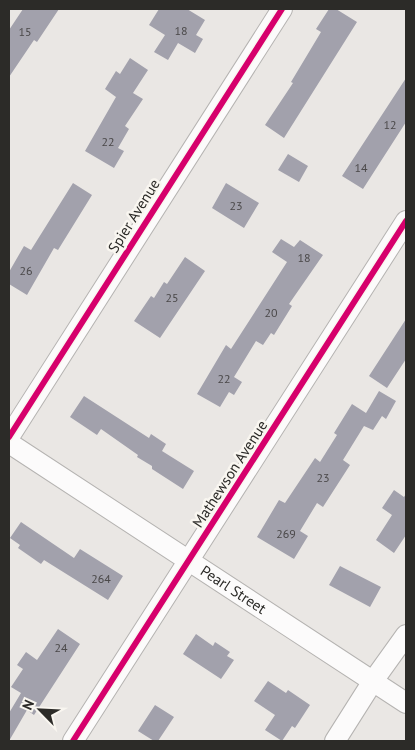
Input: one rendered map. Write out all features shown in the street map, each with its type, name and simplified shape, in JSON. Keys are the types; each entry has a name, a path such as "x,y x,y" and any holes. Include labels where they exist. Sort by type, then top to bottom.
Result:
{"street":[{"name":"Spier Avenue","path":"9,437 282,9"},
{"name":"Mathewson Avenue","path":"73,741 406,221"},
{"name":"Pearl Street","path":"9,444 406,703"},
{"path":"335,741 373,681 406,634"}],"building":[{"path":"23,9 59,9 37,42 34,40 9,77 9,30"},
{"path":"159,9 187,9 205,20 196,35 203,39 195,53 178,43 168,60 154,52 165,35 149,25"},
{"path":"329,9 336,9 357,22 284,138 265,125 293,83 291,82 321,32 316,29"},
{"path":"130,58 148,70 133,93 143,99 125,126 129,129 118,148 124,151 114,168 85,151 116,97 105,89 116,71 120,74"},
{"path":"406,78 406,122 363,189 342,176"},
{"path":"288,154 308,166 299,182 278,170"},
{"path":"73,183 92,195 58,250 54,248 27,295 9,284 9,272 24,246 31,250"},
{"path":"226,183 259,203 244,228 212,208"},
{"path":"281,239 294,247 300,240 323,255 289,304 292,306 274,335 271,333 263,345 256,341 234,377 242,382 234,395 229,392 220,407 197,394 226,345 231,349 287,262 272,252"},
{"path":"185,257 205,271 160,338 134,321 151,296 154,298 164,282 167,284"},
{"path":"406,319 406,359 387,388 369,376"},
{"path":"379,391 396,401 386,419 382,416 373,430 364,426 343,460 350,465 323,507 317,503 300,531 308,536 294,559 257,537 279,500 285,503 315,458 320,462 337,435 334,433 352,404 366,413"},
{"path":"84,396 149,438 151,434 166,444 162,451 194,471 183,489 152,469 152,466 137,457 138,455 101,429 97,435 70,417"},
{"path":"394,490 404,497 406,494 406,535 394,553 376,540 392,515 382,508"},
{"path":"21,522 74,558 80,549 123,576 108,600 44,560 41,564 18,548 20,545 10,538"},
{"path":"340,566 381,587 370,607 329,585"},
{"path":"58,629 80,644 34,715 27,710 9,741 9,713 21,693 11,687 23,669 17,665 26,652 37,660"},
{"path":"196,634 213,646 215,642 230,652 227,656 234,660 221,679 183,654"},
{"path":"268,681 286,693 288,690 310,705 295,728 292,726 282,741 265,730 275,715 254,701"},
{"path":"155,705 174,717 158,741 154,741 138,731"}],"cycle path":[{"path":"9,437 282,9"},
{"path":"73,741 406,221"}]}
